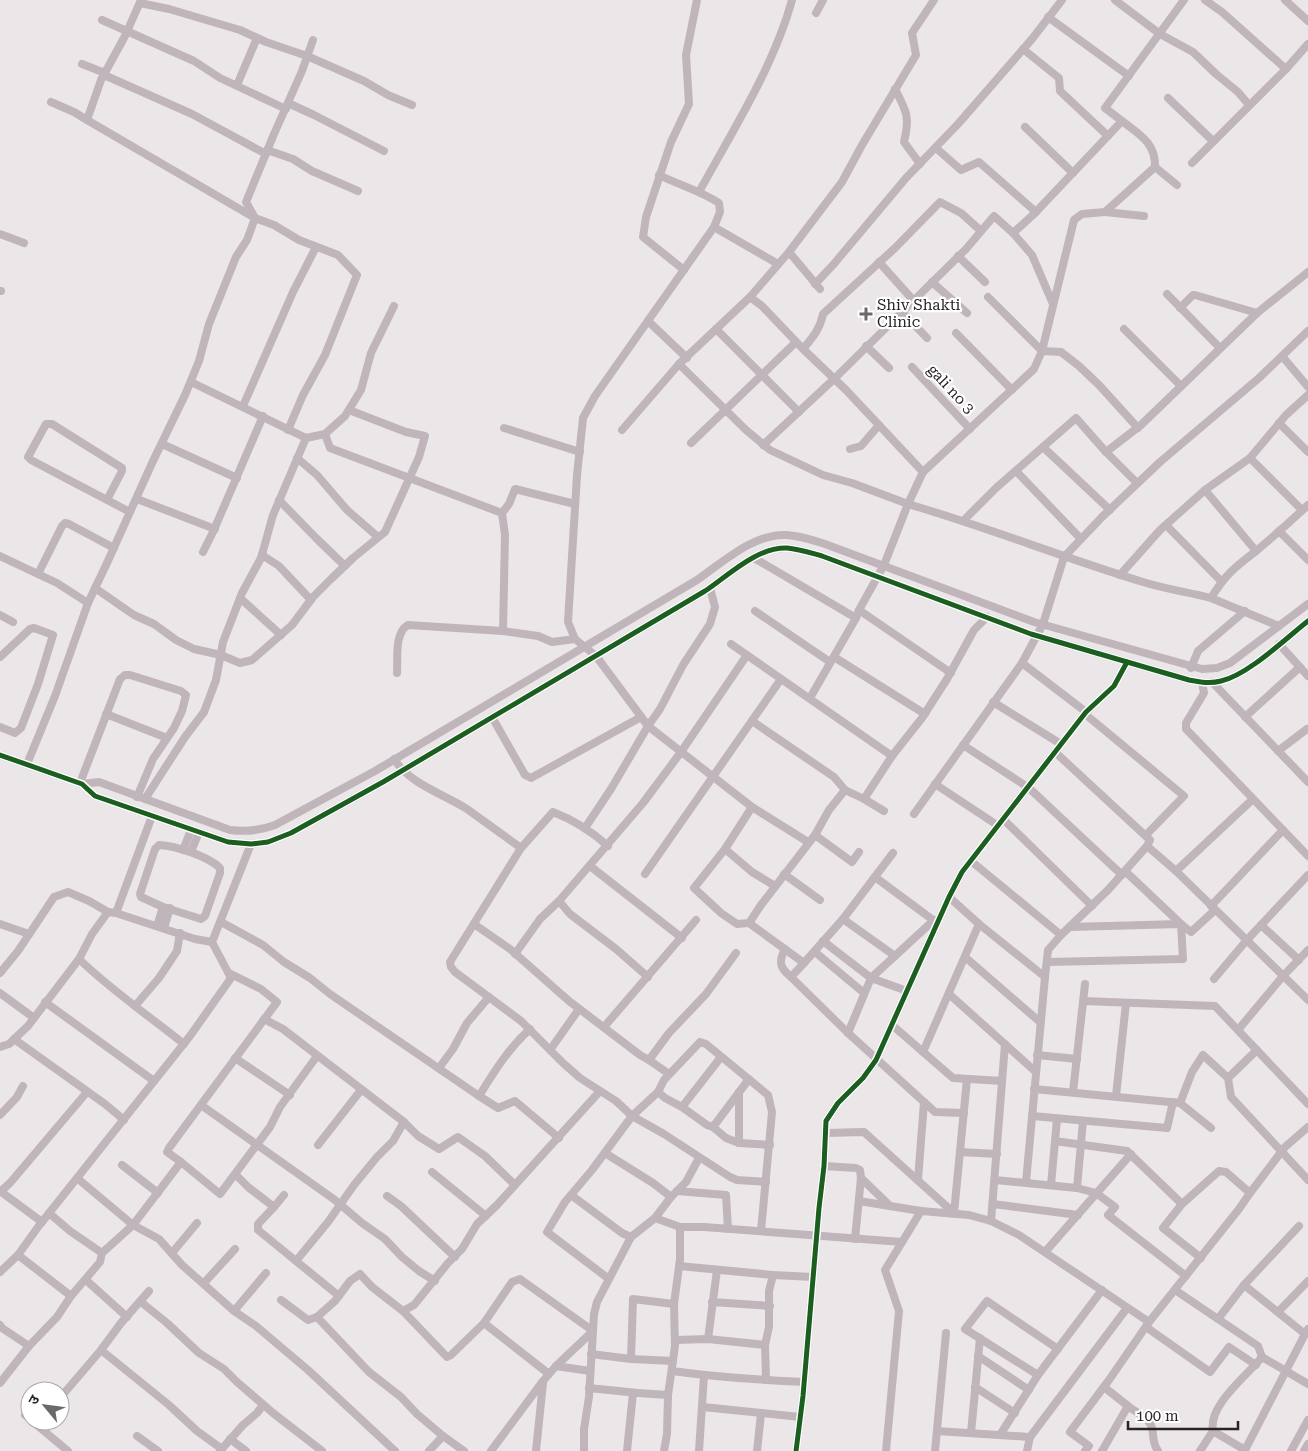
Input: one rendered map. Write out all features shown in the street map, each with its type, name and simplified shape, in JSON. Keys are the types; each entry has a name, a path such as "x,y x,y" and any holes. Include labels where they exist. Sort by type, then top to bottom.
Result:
{"street":[{"path":"684,270 643,237 646,217 659,175 671,142 690,104 686,55 697,0"},
{"path":"698,192 765,70 785,27 792,0"},
{"path":"816,14 823,0"},
{"path":"622,430 679,364 750,297 789,252 842,182 916,55 912,33 934,0"},
{"path":"789,252 818,286 833,265 906,178 936,148 1023,49 1062,0"},
{"path":"1115,0 1160,34 1193,52 1238,92 1249,105"},
{"path":"1105,212 1155,167 1156,156 1141,135 1105,108 1184,0"},
{"path":"1205,0 1222,12 1286,69"},
{"path":"1286,0 1308,21"},
{"path":"86,120 104,74 128,30 140,2 240,30 256,38 307,56 412,105"},
{"path":"1048,17 1129,76"},
{"path":"102,20 194,61 220,78 237,86 314,115 384,151"},
{"path":"237,86 256,38"},
{"path":"26,764 55,696 88,603 191,382 209,324 236,257 247,240 255,218 246,202 313,40"},
{"path":"1192,163 1286,69 1308,44"},
{"path":"1023,49 1059,78 1060,91 1108,136"},
{"path":"82,64 199,117 267,152 293,159 312,171 358,191"},
{"path":"895,89 907,114 908,127 904,142 920,164"},
{"path":"1168,98 1213,141"},
{"path":"51,102 74,112 255,218 274,225 299,240 338,255 357,274 325,355 303,394 288,430"},
{"path":"1013,233 1036,212 1122,121"},
{"path":"1025,127 1073,173"},
{"path":"936,148 961,170 979,162 1036,212"},
{"path":"1155,167 1177,185"},
{"path":"659,175 707,195 719,203 720,212 714,227 595,396 583,418 575,504 568,622 575,639 596,656 648,726 752,807 808,842"},
{"path":"803,349 817,332 823,314 940,202 961,214 981,231"},
{"path":"810,698 884,565 923,472 1034,369 1042,351 1074,220 1082,214 1105,212 1144,216"},
{"path":"763,445 834,379 932,282 994,216 1013,233 1032,255 1054,304"},
{"path":"714,227 778,264"},
{"path":"0,234 24,243"},
{"path":"243,406 293,292 316,246"},
{"path":"958,256 985,282"},
{"path":"879,262 913,300"},
{"path":"1106,452 1138,428 1257,313 1308,272"},
{"path":"932,282 966,313"},
{"path":"1167,294 1220,348"},
{"path":"1180,308 1195,295 1257,313"},
{"path":"750,297 762,306 923,472"},
{"path":"988,297 1042,351 1062,352 1099,384 1138,428"},
{"path":"191,382 306,438 324,434 346,416 361,390 371,353 394,306"},
{"path":"901,311 927,338"},
{"path":"648,321 687,358"},
{"path":"716,329 799,412"},
{"path":"1124,329 1181,386"},
{"path":"914,814 1022,663 1043,624 1064,557 1137,483 1259,378 1308,331"},
{"path":"956,333 1012,390"},
{"path":"691,443 796,342"},
{"path":"866,346 889,368"},
{"path":"1282,356 1308,388"},
{"path":"679,364 763,445 823,475 852,483 908,504 1145,583 1210,598 1279,626"},
{"name":"gali no 3","path":"912,367 970,429"},
{"path":"1120,575 1166,525 1205,490 1250,458 1279,423 1308,395"},
{"path":"95,588 134,614 154,624 176,640 194,649 221,655 240,663 252,660 292,625 311,600 345,566 385,532 419,457 425,436 406,432 349,410"},
{"path":"203,552 263,416"},
{"path":"963,521 1016,470 1076,418 1137,483"},
{"path":"1279,423 1308,452"},
{"path":"108,500 122,468 52,424 46,424 28,457 130,512"},
{"path":"850,449 861,446 880,426"},
{"path":"504,428 580,452"},
{"path":"324,434 330,448 502,513"},
{"path":"141,798 204,712 216,680 223,642 240,598 262,554 279,500 306,438"},
{"path":"162,444 237,478"},
{"path":"1043,447 1110,510"},
{"path":"297,458 317,475 347,510 378,537"},
{"path":"1210,598 1221,581 1235,566 1305,508 1250,458"},
{"path":"1016,470 1081,539"},
{"path":"503,631 505,535 502,513 509,504 515,489 575,504"},
{"path":"1205,490 1256,550"},
{"path":"137,498 214,529"},
{"path":"279,500 345,566"},
{"path":"38,574 65,523 114,548"},
{"path":"1166,525 1221,581"},
{"path":"1279,531 1308,560"},
{"path":"81,784 99,782 230,830 250,831 263,829 291,818 394,759 697,580 746,546 768,537 786,535 805,538 1043,624 1191,668 1210,669 1224,666 1254,646 1308,604"},
{"path":"0,755 81,784 95,796 191,830 228,842 251,844 268,842 291,833 402,771 710,588 754,558 773,550 787,548 803,550 878,576 1037,636 1189,680 1202,682 1222,681 1238,674 1308,621"},
{"path":"262,554 279,566 311,600"},
{"path":"0,556 57,583 88,603"},
{"path":"754,558 856,618"},
{"path":"585,828 660,709 683,664 710,624 715,607 710,588"},
{"path":"240,598 281,635"},
{"path":"859,610 951,673"},
{"path":"755,611 832,660 925,714"},
{"path":"1191,668 1198,651 1246,612"},
{"path":"0,615 13,622"},
{"path":"864,799 892,756 925,714 951,673 974,630 987,617"},
{"path":"397,673 399,634 408,625 503,631 538,636 552,642 575,639"},
{"path":"0,657 30,629 54,635 21,728 15,733 0,727"},
{"path":"731,644 892,756"},
{"path":"1279,644 1308,676"},
{"path":"516,954 540,919 559,902 644,803 747,655"},
{"path":"796,1451 814,1277 826,1121 838,1102 863,1078 876,1060 936,921 962,872 1029,788 1085,713 1114,686 1127,662"},
{"path":"1022,663 1184,796 1146,835"},
{"path":"1245,717 1300,667"},
{"path":"81,784 120,679 125,675 130,675 181,691 186,695 182,711 153,759 141,798"},
{"path":"645,874 781,679"},
{"path":"1202,682 1204,693 1186,723 1186,729 1308,856"},
{"path":"1212,682 1308,782"},
{"path":"993,702 1061,744"},
{"path":"106,714 167,738"},
{"path":"492,717 524,775 531,778 641,718"},
{"path":"752,721 834,777 845,790 884,810"},
{"path":"1278,751 1307,729"},
{"path":"964,744 1029,788 1191,932 1283,830"},
{"path":"1026,1182 1048,950 1123,873 1150,840 1055,752"},
{"path":"394,759 402,771 423,786 442,794 466,809 521,848"},
{"path":"935,784 1000,822 1092,906"},
{"path":"748,924 815,835 829,810 845,790"},
{"path":"1176,870 1253,799"},
{"path":"752,807 725,849 694,888 721,913 737,924 748,924 804,963"},
{"path":"608,846 571,819 553,812 521,848 450,962 451,967 473,986 506,1008 530,1029 563,1064 580,1078 616,1101 632,1116 737,1180 766,1182"},
{"path":"0,1046 9,1044 28,1026 79,959 92,934 112,912 152,816"},
{"path":"187,851 191,830"},
{"path":"187,851 199,832"},
{"path":"815,835 852,862 858,852"},
{"path":"212,942 251,844"},
{"path":"159,845 187,851 216,864 220,868 205,916 201,919 144,899 140,894 155,849 159,845"},
{"path":"1147,846 1176,870 1308,1000"},
{"path":"725,849 752,872 775,886"},
{"path":"791,977 843,919 893,853"},
{"path":"971,861 1061,935"},
{"path":"590,866 682,938"},
{"path":"784,874 820,900"},
{"path":"1214,979 1246,941 1308,874"},
{"path":"875,877 936,921"},
{"path":"0,973 54,897 68,892 112,912 195,939 212,942"},
{"path":"949,897 1044,977"},
{"path":"559,902 570,914 648,976"},
{"path":"161,927 166,908"},
{"path":"843,919 895,956"},
{"path":"604,1027 696,920"},
{"path":"848,1033 871,978 936,921"},
{"path":"221,922 263,945 284,962 310,978 330,994 479,1096 498,1108 514,1101 559,1138"},
{"path":"0,924 28,934"},
{"path":"474,924 490,933 516,954 579,1009 668,1074"},
{"path":"923,1052 979,924"},
{"path":"1070,927 1181,924"},
{"path":"1046,962 1183,959 1181,924"},
{"path":"1261,925 1299,960"},
{"path":"135,1006 159,978 178,951 180,933"},
{"path":"823,941 871,978 907,991"},
{"path":"2,1266 18,1255 49,1213 184,1044 231,978 212,942"},
{"path":"786,949 780,962 781,968 876,1060 935,1112 964,1113"},
{"path":"1238,1030 1283,976 1308,950"},
{"path":"815,952 864,994"},
{"path":"649,1060 669,1033 706,994 736,953"},
{"path":"965,957 1040,1022"},
{"path":"79,959 94,974 184,1044"},
{"path":"229,974 261,989 277,1002 168,1150 220,1194 270,1127 280,1108 317,1056"},
{"path":"1073,1092 1085,984"},
{"path":"0,993 34,1018"},
{"path":"948,994 1036,1072"},
{"path":"439,1068 453,1049 467,1022 489,997"},
{"path":"1084,1001 1215,1006 1308,1104"},
{"path":"45,1002 154,1081"},
{"path":"1116,1096 1126,1003"},
{"path":"550,1050 579,1009"},
{"path":"264,1019 283,1029 404,1122 418,1136 439,1149 458,1138 485,1156 514,1184"},
{"path":"892,1025 953,1078 1002,1081"},
{"path":"479,1096 503,1058 516,1041 530,1029"},
{"path":"14,1039 124,1120"},
{"path":"609,1279 546,1232 565,1202 632,1116 658,1092 668,1074 702,1041 768,1095 772,1112 761,1231"},
{"path":"992,1221 1005,1044"},
{"path":"1228,1078 1257,1050"},
{"path":"1037,1055 1077,1059"},
{"path":"1032,1116 1168,1128 1176,1102 1203,1055 1228,1078 1231,1097 1308,1180"},
{"path":"682,1106 721,1057"},
{"path":"235,1058 290,1095"},
{"path":"713,1127 749,1079"},
{"path":"954,1213 968,1079"},
{"path":"0,1115 23,1086"},
{"path":"1034,1089 1176,1102 1211,1128"},
{"path":"318,1145 361,1090"},
{"path":"403,1311 414,1305 462,1249 477,1224 559,1138 600,1091"},
{"path":"42,1222 0,1191 10,1183 87,1092"},
{"path":"658,1092 665,1098 682,1106 726,1138 739,1142 770,1145"},
{"path":"739,1092 739,1142"},
{"path":"918,1180 924,1102"},
{"path":"201,1105 341,1205 385,1239 413,1266 435,1281"},
{"path":"1051,1185 1057,1119"},
{"path":"1078,1188 1083,1121"},
{"path":"296,1262 341,1205 354,1185 393,1141 404,1122"},
{"path":"1090,1449 1070,1432 1147,1325 1240,1209 1282,1151 1308,1127"},
{"path":"826,1133 864,1132 954,1213"},
{"path":"1055,1141 1121,1150 1131,1154 1182,1204"},
{"path":"960,1152 997,1154"},
{"path":"605,1153 674,1194 726,1195 728,1229"},
{"path":"1045,1252 1131,1154"},
{"path":"584,1451 584,1430 590,1388 594,1314 597,1302 631,1237 655,1218 686,1182 699,1158"},
{"path":"0,1382 29,1346 57,1317 71,1296 100,1262 102,1253 133,1224 181,1162"},
{"path":"122,1165 158,1193"},
{"path":"824,1166 856,1168 860,1170 861,1178 855,1239"},
{"path":"1201,1258 1163,1228 1182,1204 1219,1171 1226,1172 1250,1193"},
{"path":"432,1172 486,1216"},
{"path":"235,1174 248,1187 274,1207"},
{"path":"77,1178 133,1224 159,1239 182,1264 234,1311 256,1326 308,1370 395,1451"},
{"path":"861,1178 890,1206"},
{"path":"995,1180 1078,1188 1096,1193 1115,1207 1108,1215 1186,1276"},
{"path":"284,1195 258,1224 258,1230 339,1296"},
{"path":"571,1195 622,1233 631,1237"},
{"path":"388,1196 454,1257"},
{"path":"859,1202 921,1211 969,1215 992,1221 1019,1235 1102,1290 1210,1372 1229,1347 1256,1365"},
{"path":"993,1204 1078,1215"},
{"path":"886,1451 899,1311 885,1270 921,1211"},
{"path":"49,1213 70,1231 102,1253"},
{"path":"655,1218 680,1227 902,1242"},
{"path":"172,1253 197,1224"},
{"path":"1218,1319 1244,1285 1300,1226"},
{"path":"664,1451 667,1434 668,1395 675,1340 674,1304 679,1266 680,1227"},
{"path":"204,1283 235,1248"},
{"path":"18,1255 71,1296"},
{"path":"679,1266 814,1277"},
{"path":"708,1339 717,1270"},
{"path":"234,1311 266,1273"},
{"path":"282,1300 308,1320 317,1317 339,1296 350,1281 360,1274 372,1287 403,1311 447,1357 484,1323 512,1282 520,1279 593,1331"},
{"path":"766,1380 765,1345 769,1327 769,1291 773,1275"},
{"path":"86,1280 127,1317"},
{"path":"1278,1312 1308,1280"},
{"path":"1213,1431 1245,1450 1307,1332 1244,1285"},
{"path":"1000,1435 1038,1375 1102,1290"},
{"path":"1174,1290 1258,1346 1262,1358 1308,1384"},
{"path":"70,1386 149,1291"},
{"path":"631,1359 633,1299 674,1304"},
{"path":"1038,1375 965,1329 987,1301 1058,1349"},
{"path":"141,1302 199,1353 224,1369 263,1405 322,1451"},
{"path":"712,1302 770,1306"},
{"path":"1026,1451 1030,1437 1127,1308"},
{"path":"317,1317 369,1372 401,1397 417,1414 443,1436 464,1451"},
{"path":"484,1323 549,1374"},
{"path":"1,1328 29,1346"},
{"path":"491,1451 543,1381 593,1331"},
{"path":"934,1451 946,1333"},
{"path":"971,1434 980,1338"},
{"path":"675,1340 708,1339 765,1345"},
{"path":"101,1350 221,1450 263,1405"},
{"path":"591,1354 631,1359 673,1361"},
{"path":"978,1356 1029,1390"},
{"path":"1200,1451 1213,1431 1212,1423 1218,1407 1262,1358"},
{"path":"556,1366 590,1371"},
{"path":"672,1371 704,1376 804,1382"},
{"path":"699,1451 704,1376"},
{"path":"536,1451 543,1381"},
{"path":"975,1387 1015,1413"},
{"path":"1104,1387 1148,1421 1152,1427 1153,1441 1158,1451"},
{"path":"590,1388 668,1395"},
{"path":"627,1451 633,1393"},
{"path":"1102,1451 1128,1406"},
{"path":"703,1408 800,1417"},
{"path":"756,1451 761,1414"},
{"path":"1291,1451 1308,1420"},
{"path":"44,1431 68,1451"},
{"path":"937,1431 1030,1437"},
{"path":"138,1436 158,1451"},
{"path":"428,1451 443,1436"},
{"path":"230,1439 246,1451"},
{"path":"1304,1451 1308,1444"}],"cycle path":[{"path":"0,755 82,784 95,796 228,842 251,844 268,842 291,833 383,782 705,591 754,557 776,549 787,548 822,556 1031,634 1201,682 1221,681 1243,672 1266,656 1308,621"},
{"path":"796,1451 803,1396 824,1166 826,1121 838,1103 863,1078 876,1060 962,872 1086,712 1114,686 1127,662"}],"place":[{"name":"Shiv Shakti Clinic","path":"866,314"}]}
